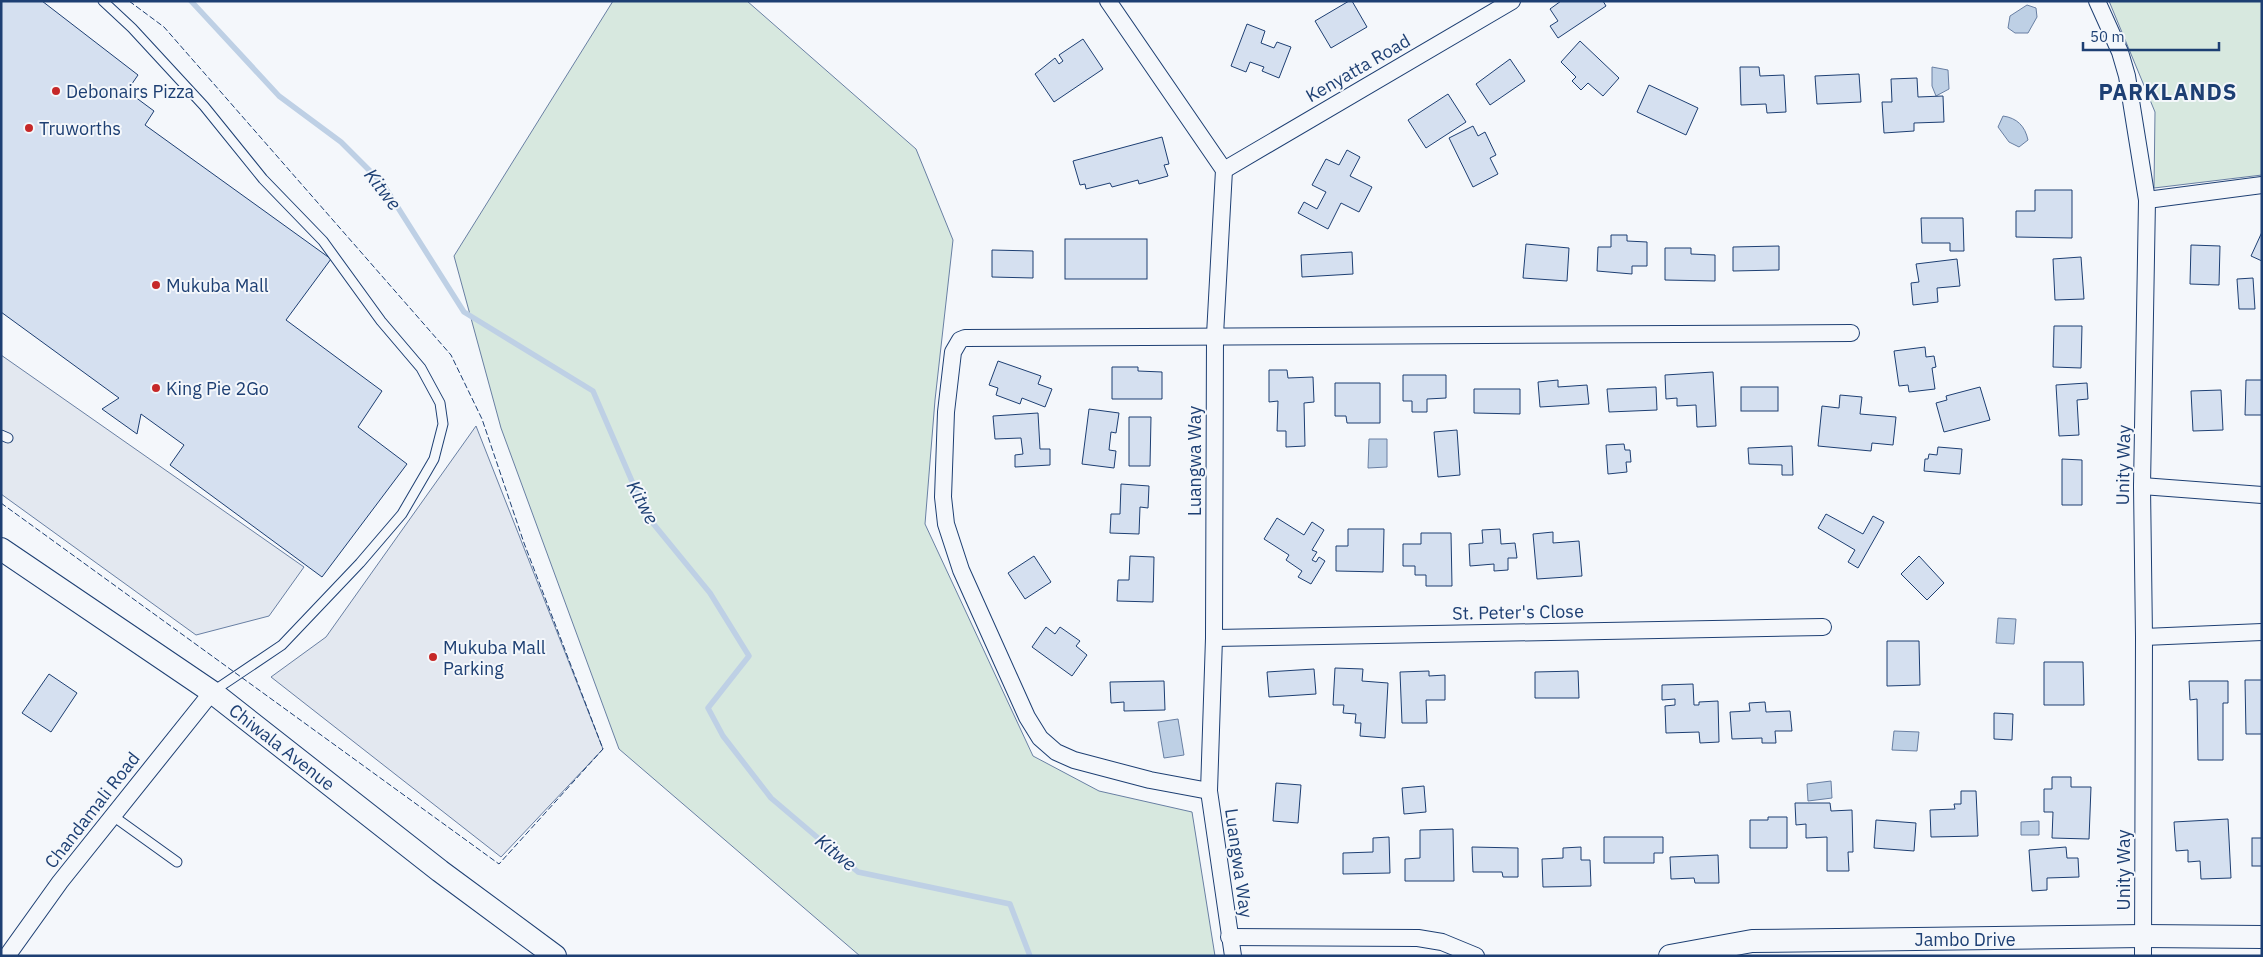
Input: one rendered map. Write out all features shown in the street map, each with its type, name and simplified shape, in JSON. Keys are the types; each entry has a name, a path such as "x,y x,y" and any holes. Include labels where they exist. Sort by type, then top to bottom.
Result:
{"main road":[{"name":"Chiwala Avenue","path":"1,549 212,692 440,871 555,956"},
{"name":"Jambo Drive","path":"1670,956 1752,941 2143,946 2262,937"}],"street":[{"path":"1108,1 1224,170"},
{"name":"Kenyatta Road","path":"1224,170 1512,1"},
{"name":"Unity Way","path":"2097,1 2120,52 2127,76 2147,200 2142,486 2144,637 2143,946"},
{"name":"Luangwa Way","path":"1224,170 1215,335 1214,638 1209,792 1233,956"},
{"path":"2147,200 2262,185"},
{"path":"1209,792 1150,780 1074,760 1056,752 1040,738 1027,717 961,570 946,524 942,465 953,352 960,340 965,338 1215,335 1851,333"},
{"path":"2142,486 2262,495"},
{"name":"St. Peter's Close","path":"1214,638 1823,627"},
{"path":"2144,637 2262,632"},
{"name":"Chandamali Road","path":"7,956 60,882 212,692"},
{"path":"1229,937 1418,938 1442,942 1476,956"}],"lane":[{"path":"103,1 132,28 204,106 263,180 323,241 381,321 421,368 440,404 443,424 434,459 402,514 360,563 282,646 212,692"},
{"path":"113,816 177,862"}],"shaded area":[{"path":"613,1 747,1 916,149 953,240 935,400 925,524 1033,756 1099,791 1192,812 1215,956 860,956 619,749 501,428 454,256"},
{"path":"2109,1 2262,1 2262,175 2154,188 2155,112"},
{"path":"1,355 304,567 269,616 196,635 1,494"},
{"name":"Mukuba Mall Parking","path":"476,426 603,749 501,857 271,677 326,637"}],"water":[{"path":"2027,5 2036,8 2037,17 2028,33 2015,33 2008,28 2010,16"},
{"path":"1932,67 1948,70 1949,89 1936,96 1932,86"},
{"path":"2003,116 2016,121 2025,131 2028,140 2019,147 2009,142 1998,127"},
{"path":"1369,439 1387,439 1387,467 1368,468"},
{"path":"1998,618 2016,619 2014,644 1996,643"},
{"path":"1178,719 1184,755 1164,758 1158,722"},
{"path":"1894,731 1919,732 1917,751 1892,750"},
{"path":"1831,781 1832,798 1808,801 1807,784"},
{"path":"2039,821 2039,835 2021,835 2021,822"}],"building":[{"name":"Mukuba Mall","path":"1,1 42,1 138,75 127,91 154,111 145,125 331,259 286,320 382,391 358,427 407,464 322,577 170,465 184,445 141,414 137,434 102,409 119,398 1,312"},
{"path":"1352,1 1367,27 1331,48 1315,21"},
{"path":"1561,1 1603,1 1606,6 1558,38 1550,26 1558,21 1550,9"},
{"path":"1247,24 1265,31 1261,43 1274,48 1277,42 1291,47 1279,78 1262,71 1264,67 1250,62 1246,72 1231,66"},
{"path":"1083,39 1103,69 1054,102 1035,74 1055,58 1059,64 1063,61 1059,55"},
{"path":"1580,41 1619,78 1603,96 1588,83 1581,90 1572,81 1576,77 1561,62"},
{"path":"1510,59 1525,81 1490,105 1476,84"},
{"path":"1740,67 1759,67 1760,76 1784,75 1786,112 1767,113 1766,104 1741,105"},
{"path":"1859,74 1861,102 1817,104 1815,76"},
{"path":"1917,78 1918,97 1943,96 1944,122 1914,123 1914,131 1884,133 1882,102 1892,102 1891,79"},
{"path":"1649,85 1698,108 1686,135 1637,112"},
{"path":"1448,94 1466,122 1426,148 1408,120"},
{"path":"1473,126 1478,136 1485,132 1496,155 1490,158 1498,174 1473,187 1449,138"},
{"path":"1162,137 1169,164 1164,165 1168,176 1139,184 1138,180 1112,187 1110,183 1086,189 1085,184 1080,185 1073,161"},
{"path":"1347,150 1360,157 1350,176 1372,187 1359,212 1341,203 1328,229 1298,213 1304,202 1317,209 1326,192 1312,185 1326,159 1339,165"},
{"path":"2035,190 2072,190 2072,238 2016,237 2016,211 2035,211"},
{"path":"1921,218 1963,218 1964,251 1950,251 1950,243 1922,243"},
{"path":"2262,232 2262,261 2251,256"},
{"path":"1611,235 1627,235 1627,241 1647,242 1647,266 1632,266 1632,274 1597,271 1598,247 1611,247"},
{"path":"1065,239 1147,239 1147,279 1065,279"},
{"path":"1526,244 1569,248 1567,281 1523,278"},
{"path":"2191,245 2220,246 2219,285 2190,284"},
{"path":"1779,246 1779,270 1733,271 1733,247"},
{"path":"1665,248 1691,248 1691,254 1715,255 1715,281 1665,280"},
{"path":"992,250 1033,251 1033,278 992,277"},
{"path":"1352,252 1353,274 1302,277 1301,255"},
{"path":"2081,257 2084,299 2055,300 2053,259"},
{"path":"1957,259 1960,286 1937,288 1938,302 1913,305 1911,283 1919,282 1916,264"},
{"path":"2253,278 2255,309 2239,309 2237,279"},
{"path":"2054,326 2082,326 2081,368 2053,367"},
{"path":"1925,347 1926,357 1934,356 1936,367 1932,368 1935,389 1909,392 1908,385 1899,386 1894,351"},
{"path":"998,361 1041,376 1038,384 1052,389 1045,407 1022,398 1020,404 996,395 998,388 989,385"},
{"path":"1112,367 1138,367 1138,371 1162,372 1162,399 1112,399"},
{"path":"1269,370 1287,370 1288,378 1313,377 1314,402 1304,403 1305,446 1286,447 1286,431 1277,431 1278,401 1269,402"},
{"path":"1713,372 1716,426 1697,427 1696,405 1677,406 1677,398 1666,399 1665,375"},
{"path":"1403,375 1446,375 1446,398 1427,399 1427,412 1412,412 1412,401 1403,401"},
{"path":"1558,380 1558,387 1587,385 1589,404 1540,407 1538,382"},
{"path":"2246,380 2262,380 2262,415 2245,415"},
{"path":"1335,383 1380,383 1380,423 1347,423 1346,416 1335,416"},
{"path":"2087,383 2088,399 2077,400 2079,435 2059,436 2056,385"},
{"path":"1656,387 1657,410 1609,412 1607,389"},
{"path":"1741,387 1778,387 1778,411 1741,411"},
{"path":"1980,387 1990,420 1944,432 1936,403 1947,400 1946,396"},
{"path":"1474,389 1520,389 1520,414 1474,413"},
{"path":"2221,390 2223,430 2193,431 2191,391"},
{"path":"1840,395 1862,397 1860,414 1896,417 1893,445 1872,443 1871,451 1818,446 1822,406 1839,408"},
{"path":"1089,409 1119,413 1116,433 1111,432 1109,450 1116,451 1114,468 1082,464"},
{"path":"1038,413 1040,449 1050,449 1050,465 1015,467 1015,455 1023,454 1021,438 995,439 993,416"},
{"path":"1129,417 1151,417 1150,466 1129,466"},
{"path":"1457,430 1460,475 1438,477 1434,432"},
{"path":"1624,444 1625,450 1630,450 1631,462 1626,462 1627,472 1608,474 1606,445"},
{"path":"1792,446 1793,475 1782,475 1782,465 1749,464 1748,448"},
{"path":"1938,447 1962,449 1960,474 1924,471 1925,459 1928,459 1929,454 1937,455"},
{"path":"2062,459 2082,460 2082,505 2062,505"},
{"path":"1121,484 1149,486 1148,508 1140,507 1139,534 1110,533 1111,514 1120,514"},
{"path":"1826,514 1863,534 1873,516 1884,522 1858,568 1848,562 1855,550 1818,528"},
{"path":"1277,518 1304,535 1312,522 1324,530 1312,550 1317,552 1312,560 1316,562 1319,557 1325,561 1311,584 1298,577 1302,571 1286,560 1289,555 1264,539"},
{"path":"1348,529 1384,529 1383,572 1336,571 1336,546 1348,546"},
{"path":"1500,529 1501,544 1515,543 1517,558 1508,558 1508,570 1494,571 1494,564 1470,566 1469,544 1483,543 1482,530"},
{"path":"1553,532 1553,543 1579,541 1582,576 1537,579 1533,534"},
{"path":"1421,533 1451,533 1452,586 1426,586 1426,575 1415,575 1415,566 1403,566 1403,544 1421,544"},
{"path":"1034,556 1051,582 1025,599 1008,573"},
{"path":"1130,556 1154,557 1153,602 1117,601 1118,580 1129,580"},
{"path":"1919,556 1944,583 1927,600 1901,574"},
{"path":"1046,627 1055,634 1060,627 1080,641 1076,646 1087,655 1072,676 1032,647"},
{"path":"1887,641 1919,641 1920,685 1887,686"},
{"path":"2044,662 2083,662 2084,705 2044,705"},
{"path":"1335,668 1363,669 1362,681 1388,683 1385,738 1360,736 1361,723 1355,723 1356,714 1343,713 1344,705 1333,705"},
{"path":"1314,669 1316,694 1269,697 1267,672"},
{"path":"1429,671 1429,676 1445,675 1445,700 1426,700 1427,723 1402,723 1400,672"},
{"path":"1578,671 1579,698 1535,698 1535,672"},
{"path":"49,674 77,693 51,732 22,713"},
{"path":"2245,680 2262,680 2262,734 2246,734"},
{"path":"1164,681 1165,710 1124,711 1124,702 1111,703 1110,682"},
{"path":"2189,681 2228,681 2228,703 2223,703 2223,760 2198,760 2197,699 2190,700"},
{"path":"1693,684 1694,705 1699,705 1699,702 1718,701 1719,742 1700,743 1699,732 1666,733 1665,706 1675,705 1675,699 1662,700 1662,685"},
{"path":"1765,702 1766,712 1790,711 1792,731 1775,731 1776,743 1762,743 1762,738 1732,739 1730,712 1750,711 1749,703"},
{"path":"1994,713 2013,714 2012,740 1994,739"},
{"path":"2052,777 2071,777 2071,787 2091,787 2089,839 2052,838 2053,812 2044,812 2044,789 2052,789"},
{"path":"1276,783 1301,785 1298,823 1273,821"},
{"path":"1424,786 1426,812 1404,814 1402,788"},
{"path":"1961,791 1976,791 1978,836 1931,837 1930,810 1955,809 1954,804 1961,804"},
{"path":"1795,803 1830,803 1831,811 1852,810 1853,852 1848,852 1849,871 1827,871 1827,837 1806,838 1806,824 1796,825"},
{"path":"1768,817 1787,817 1787,848 1750,848 1750,820 1768,820"},
{"path":"2228,819 2231,878 2201,879 2200,861 2188,862 2188,850 2176,851 2174,822"},
{"path":"1876,820 1916,823 1914,851 1874,848"},
{"path":"1453,829 1454,881 1405,881 1405,859 1420,858 1420,830"},
{"path":"1389,837 1390,873 1343,874 1343,853 1373,852 1373,838"},
{"path":"1604,837 1663,837 1663,853 1654,853 1654,863 1604,863"},
{"path":"2252,838 2262,838 2262,866 2252,866"},
{"path":"1472,847 1518,848 1518,877 1503,877 1502,872 1473,872"},
{"path":"1581,847 1581,860 1590,860 1591,886 1543,887 1542,859 1563,858 1563,848"},
{"path":"2066,847 2067,858 2078,858 2079,877 2047,878 2047,890 2032,891 2029,850"},
{"path":"1718,855 1719,883 1695,883 1694,878 1671,879 1670,857"}],"waterway":[{"name":"Kitwe","path":"191,1 279,96 341,142 383,184 464,312 593,391 647,516 710,593 749,656 708,708 723,736 771,798 858,872 1010,904 1030,956"}],"fence":[{"path":"1,503 499,864 603,749 524,543 482,419 451,355 164,27 129,1"}],"place":[{"name":"Debonairs Pizza","path":"56,91"},
{"name":"Truworths","path":"29,128"},
{"name":"Mukuba Mall","path":"156,285"},
{"name":"King Pie 2Go","path":"156,388"},
{"name":"Mukuba Mall Parking","path":"433,657"}],"district":[{"name":"PARKLANDS","path":"2168,91"}]}
